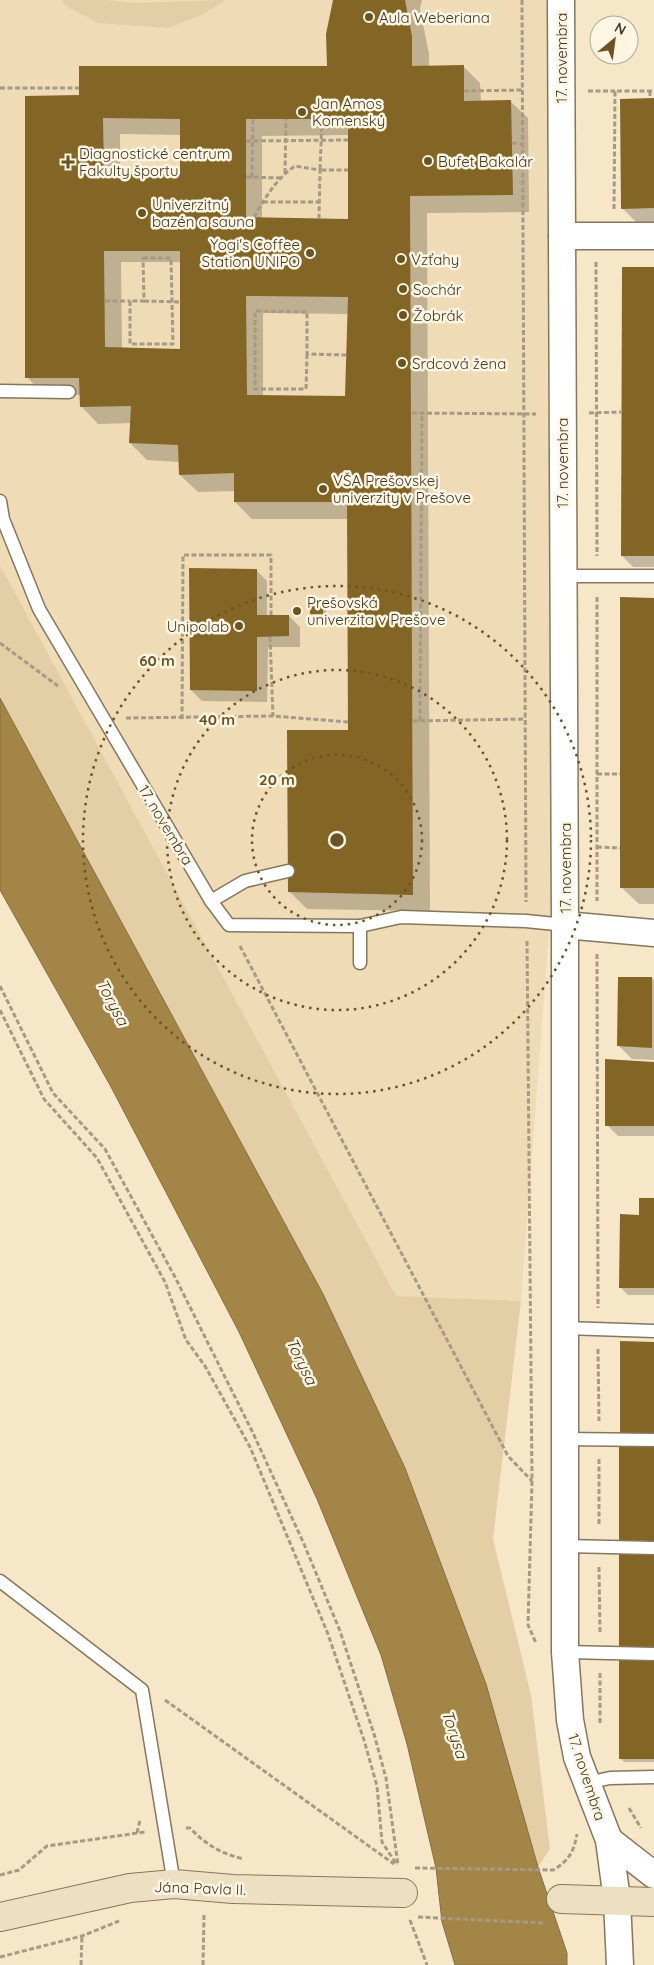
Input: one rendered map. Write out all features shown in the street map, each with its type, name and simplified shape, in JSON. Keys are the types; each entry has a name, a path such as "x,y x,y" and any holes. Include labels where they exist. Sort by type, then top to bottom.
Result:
{"street":[{"name":"17. novembra","path":"561,0 565,925 565,1652 570,1720 577,1757 609,1840 616,1900 620,1965"},
{"path":"562,236 654,236"},
{"path":"565,925 654,933"},
{"path":"609,1840 654,1875"},
{"name":"Jána Pavla II.","path":"0,1917 130,1888 174,1884 243,1889 404,1892"},
{"path":"561,1899 654,1902"}],"lane":[{"path":"0,391 69,392"},
{"name":"17. novembra","path":"0,501 3,519 39,609 211,901 229,925 360,926 401,917 526,921 565,925"},
{"path":"563,576 654,576"},
{"path":"211,901 245,881 288,871"},
{"path":"360,926 360,963"},
{"path":"565,1328 654,1330"},
{"path":"564,1439 654,1440"},
{"path":"565,1546 654,1548"},
{"path":"0,1581 142,1690 174,1884"},
{"path":"565,1652 654,1654"},
{"path":"586,1783 610,1778 654,1777"}],"path":[{"path":"518,0 522,5"},
{"path":"0,88 79,88"},
{"path":"464,91 523,90"},
{"path":"582,91 615,92"},
{"path":"650,91 650,98"},
{"path":"252,177 253,119"},
{"path":"285,173 286,119"},
{"path":"319,219 322,119"},
{"path":"246,141 348,140"},
{"path":"512,143 523,144"},
{"path":"615,147 620,147"},
{"path":"254,217 285,173 295,166 320,170 348,170"},
{"path":"246,177 281,178"},
{"path":"263,202 320,202"},
{"path":"130,301 130,344 172,344 171,258 143,258 144,301"},
{"path":"105,301 180,302"},
{"path":"255,311 307,312 307,354 306,389 256,389 255,311"},
{"path":"307,354 346,355"},
{"path":"412,413 562,414 621,412"},
{"path":"420,720 422,413"},
{"path":"182,719 183,555 271,556 271,615"},
{"path":"270,636 273,716"},
{"path":"0,643 63,689"},
{"path":"102,718 182,719 273,716 348,722"},
{"path":"413,720 525,719"},
{"path":"597,774 620,774"},
{"path":"597,847 620,848"},
{"path":"229,925 508,1456 532,1481"},
{"path":"0,986 52,1093 105,1149 170,1268 253,1433 300,1535 340,1631 374,1734 386,1778 404,1892 414,1934 427,1965"},
{"path":"0,1010 44,1099 97,1158 165,1282 186,1340 204,1366 250,1447 328,1634 364,1740 377,1786 382,1842 404,1892"},
{"path":"142,1690 152,1690 404,1892 547,1923"},
{"path":"0,1875 19,1870 48,1846 166,1829 190,1828 205,1843 228,1855 246,1860"},
{"path":"389,1867 404,1892"},
{"path":"404,1892 553,1870"},
{"path":"202,1965 204,1908"},
{"path":"0,1957 82,1936 125,1919"},
{"path":"82,1936 82,1965"}],"shaded area":[{"name":"Prešovská univerzita v Prešove","path":"0,0 566,0 570,657 521,1301 396,1297 0,565"},
{"path":"61,0 108,0 131,3 225,0 204,14 168,28 98,23 68,7"},
{"path":"0,565 396,1296 521,1301 493,1539 531,1695 550,1849 538,1867 485,1681 405,1468 323,1294 0,698"}],"water":[{"name":"Torysa","path":"0,698 323,1294 405,1468 486,1684 538,1867 567,1953 567,1965 455,1965 442,1922 436,1868 407,1744 381,1655 317,1499 239,1332 110,1085 0,890"}],"building":[{"name":"VŠA Prešovskej univerzity v Prešove","path":"333,0 405,0 412,36 412,66 464,65 464,101 511,100 513,195 410,196 413,895 288,892 287,730 348,730 347,502 234,502 234,473 179,475 178,445 129,443 131,406 80,407 79,378 25,378 25,96 79,95 79,66 327,66 326,34","holes":["103,118 180,119 180,174 104,174","246,119 348,119 348,219 246,217","104,251 180,251 180,349 105,347","246,296 348,297 345,396 247,395"]},
{"path":"654,98 654,208 621,209 620,99"},
{"path":"622,267 654,267 654,556 621,556"},
{"name":"Unipolab","path":"189,568 257,569 257,615 289,615 289,636 257,637 257,691 190,690"},
{"path":"620,597 654,598 654,888 620,888"},
{"path":"309,599 323,599 323,614 310,614"},
{"path":"618,977 652,977 652,1048 617,1046"},
{"path":"605,1059 654,1062 654,1126 605,1126"},
{"path":"639,1198 654,1198 654,1288 619,1288 620,1214 639,1215"},
{"path":"620,1341 654,1342 654,1434 620,1434"},
{"path":"619,1447 654,1447 654,1541 619,1540"},
{"path":"619,1554 654,1554 654,1647 619,1648"},
{"path":"619,1660 654,1660 654,1759 619,1759"}],"place":[{"name":"Aula Weberiana","path":"369,17"},
{"name":"Jan Amos Komenský","path":"302,112"},
{"name":"Bufet Bakalár","path":"428,161"},
{"name":"Diagnostické centrum Fakulty športu","path":"68,162"},
{"name":"Univerzitný bazén a sauna","path":"142,213"},
{"name":"Yogi's Coffee Station UNIPO","path":"310,253"},
{"name":"Vzťahy","path":"401,259"},
{"name":"Sochár","path":"403,289"},
{"name":"Žobrák","path":"403,315"},
{"name":"Srdcová žena","path":"402,363"},
{"name":"VŠA Prešovskej univerzity v Prešove","path":"323,489"},
{"name":"Prešovská univerzita v Prešove","path":"297,611"},
{"name":"Unipolab","path":"239,626"}]}
